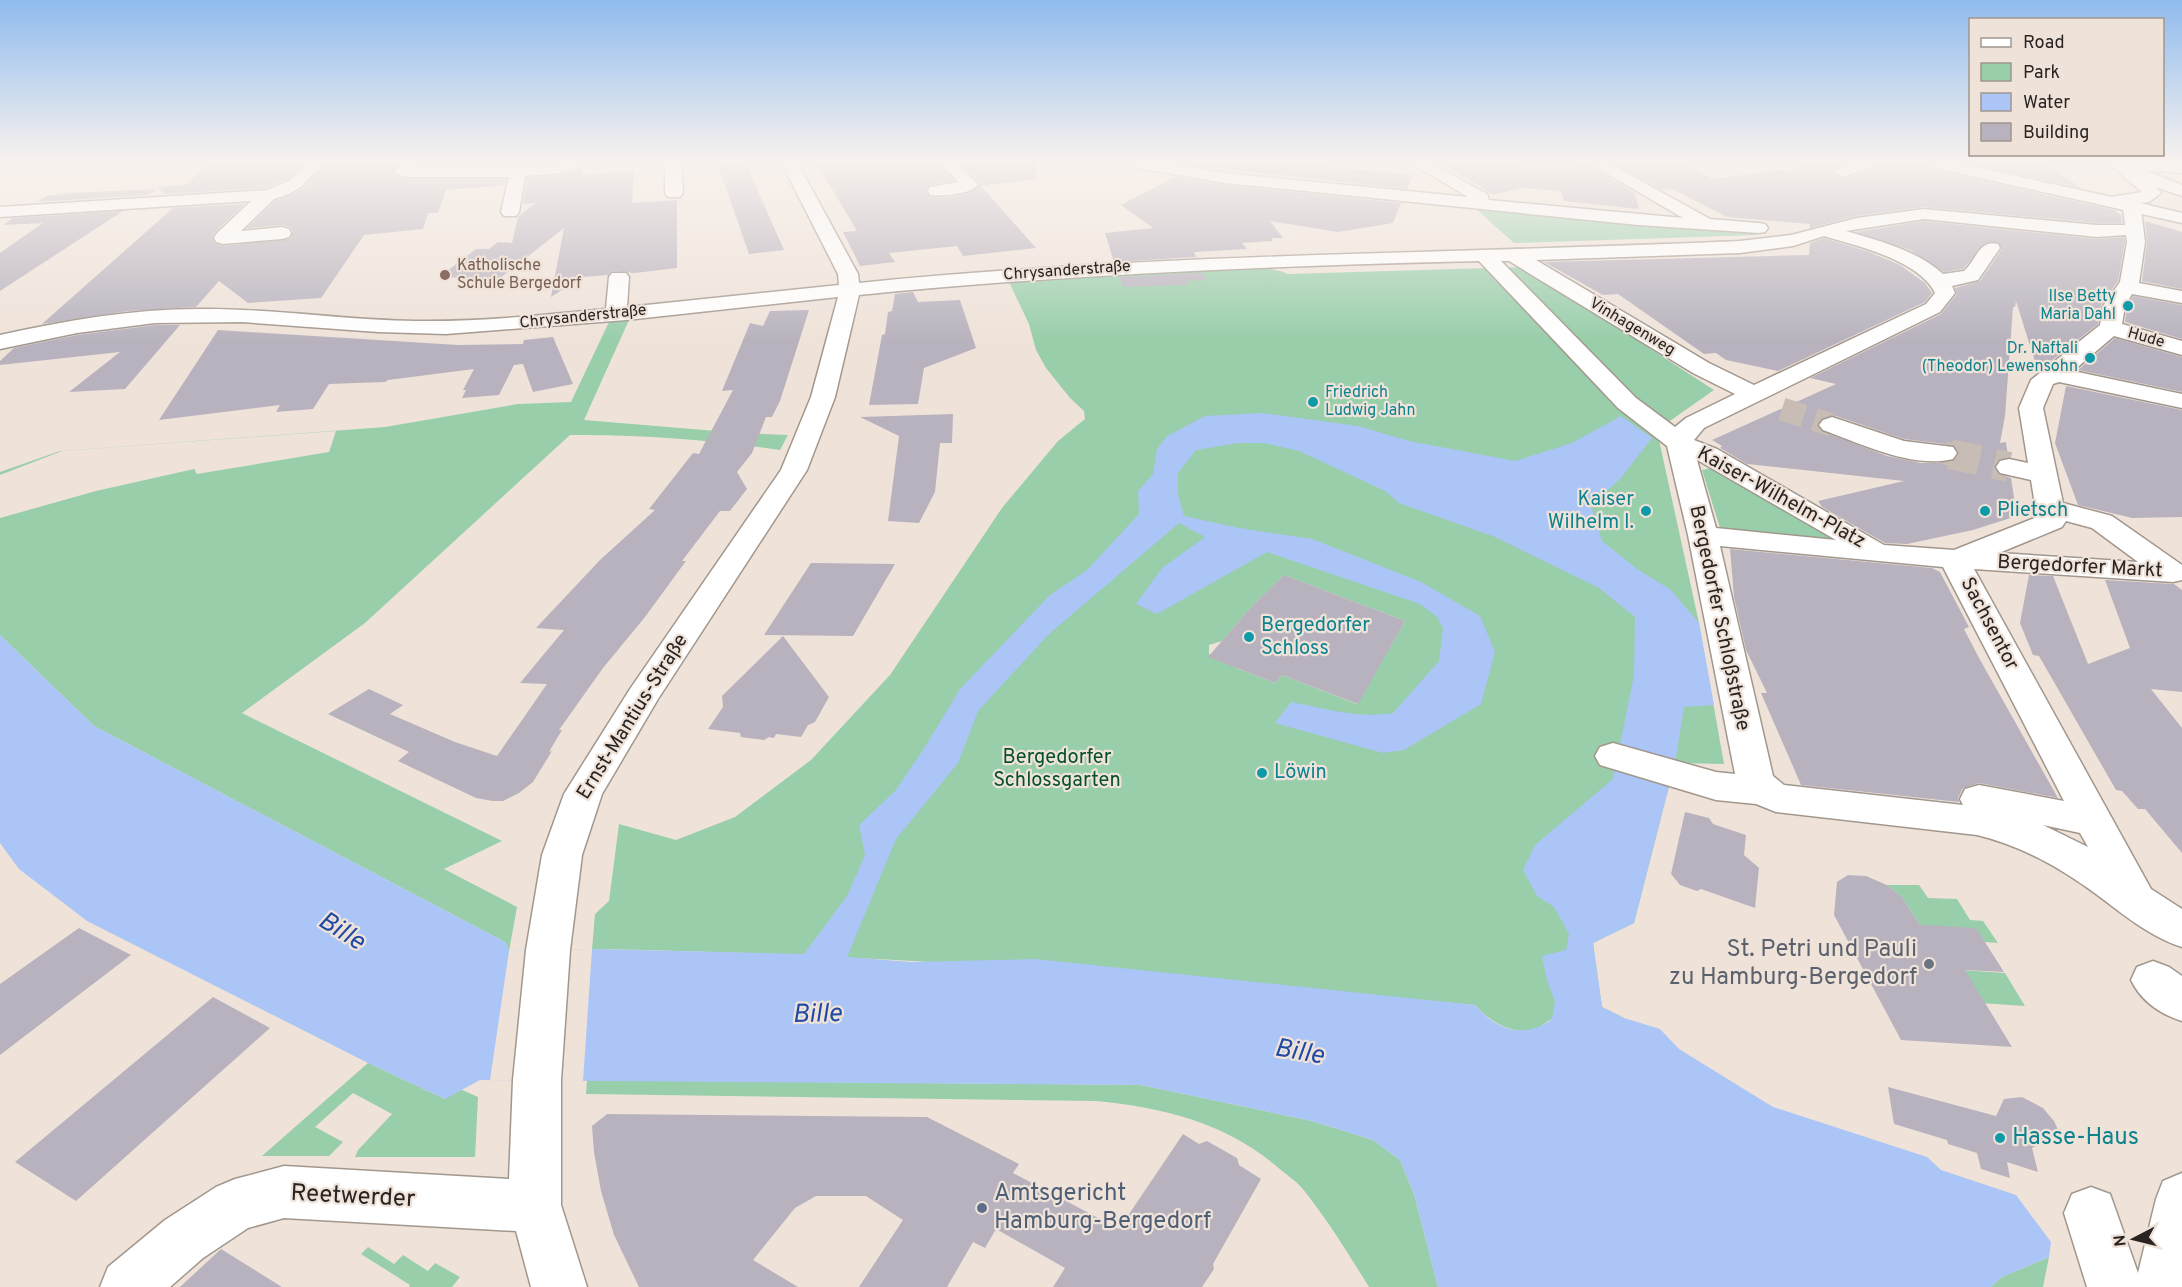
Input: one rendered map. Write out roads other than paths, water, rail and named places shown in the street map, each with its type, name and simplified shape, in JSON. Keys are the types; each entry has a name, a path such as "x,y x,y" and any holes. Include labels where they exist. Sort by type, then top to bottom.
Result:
{"street":[{"path":"235,222 214,239 282,234"},
{"path":"821,222 848,274 850,289"},
{"path":"1678,222 1824,230 1895,255 1938,280 1966,280 1974,276 1991,248"},
{"path":"1704,222 1709,225"},
{"name":"Chrysanderstraße","path":"0,342 77,325 159,316 238,315 449,328 616,314 850,289 1067,271 1740,247 1793,240 1824,230 1874,222"},
{"name":"Chrysanderstraße","path":"2006,222 2097,231 2121,231 2125,222"},
{"path":"2051,509 2042,474 2031,408 2043,380 2056,374 2083,348 2110,328 2114,306 2130,282 2136,242 2135,222"},
{"name":"Vinhagenweg","path":"1512,254 1708,372 1782,409"},
{"name":"Kaiser-Wilhelm-Platz","path":"1484,255 1627,404 1679,444 1708,455 1883,554"},
{"path":"616,314 619,277"},
{"path":"1679,444 1685,431 1695,423 1933,308 1945,293 1938,280"},
{"path":"2127,287 2182,297"},
{"name":"Ernst-Mantius-Straße","path":"559,1287 535,1205 537,1080 548,950 562,855 583,794 642,697 794,470 823,397 848,307 850,289"},
{"name":"Hude","path":"2110,328 2182,348"},
{"path":"2056,374 2182,401"},
{"path":"1832,425 1900,449 1944,453"},
{"name":"Bergedorfer Schloßstraße","path":"1679,444 1703,535 1751,769 1755,780 1764,791"},
{"path":"2009,467 2042,474"},
{"name":"Sachsentor","path":"2051,509 2052,521 1954,560 2095,820 2129,897"},
{"name":"Bergedorfer Markt","path":"2051,509 2102,522 2178,576"},
{"name":"Kaiser-Wilhelm-Platz","path":"1703,535 1954,560"},
{"name":"Bergedorfer Markt","path":"1954,560 2178,576"},
{"path":"1613,756 1716,786 1764,791 1776,798 2002,825 2029,833 2068,853 2129,897 2182,930"},
{"path":"1979,799 2095,820"},
{"path":"2129,897 2182,918"},
{"name":"Reetwerder","path":"128,1287 184,1239 235,1205 284,1192 488,1205 535,1205"},
{"path":"2163,1287 2182,1199"},
{"path":"2091,1213 2115,1287"}],"water":[{"name":"Bille","path":"1262,413 1358,426 1409,441 1515,461 1572,443 1621,416 1652,438 1620,479 1591,505 1602,541 1637,569 1671,590 1699,623 1714,705 1684,707 1675,763 1634,923 1593,943 1602,1007 1624,1018 1660,1029 1679,1049 1773,1107 1927,1157 1941,1170 2016,1195 2051,1242 2049,1257 2002,1277 1991,1287 1438,1287 1414,1194 1400,1160 1373,1140 1312,1121 1141,1085 480,1080 445,1099 368,1063 87,921 19,869 0,843 0,635 94,726 505,942 509,951 592,949 804,954 847,896 865,855 859,825 895,791 960,689 1050,595 1087,570 1139,514 1138,491 1153,474 1157,449 1167,436 1205,416","holes":["1237,443 1264,443 1299,451 1385,491 1399,503 1495,537 1599,588 1635,617 1634,675 1613,779 1535,845 1523,870 1537,896 1554,907 1569,934 1566,950 1542,956 1547,981 1555,1001 1552,1019 1531,1029 1511,1029 1492,1021 1475,1005 1035,959 911,962 847,957 896,839 958,763 978,711 1049,634 1179,523 1205,537 1162,568 1136,604 1157,614 1267,552 1420,604 1437,617 1443,628 1439,661 1393,713 1354,714 1291,702 1275,723 1383,753 1404,750 1481,704 1495,652 1480,616 1421,582 1312,539 1239,528 1184,516 1178,494 1178,473 1196,450"]}],"tunnel":[{"path":"1782,409 1832,425"},
{"path":"1944,453 1957,456"},
{"path":"1950,454 2009,467"}],"place":[{"name":"Katholische Schule Bergedorf","path":"445,275"},
{"name":"Ilse Betty Maria Dahl","path":"2128,306"},
{"name":"Dr. Naftali (Theodor) Lewensohn","path":"2090,358"},
{"name":"Friedrich Ludwig Jahn","path":"1313,402"},
{"name":"Kaiser Wilhelm I.","path":"1646,511"},
{"name":"Plietsch","path":"1985,511"},
{"name":"Bergedorfer Schloss","path":"1249,637"},
{"name":"Löwin","path":"1262,773"},
{"name":"St. Petri und Pauli zu Hamburg-Bergedorf","path":"1929,964"},
{"name":"Hasse-Haus","path":"2000,1138"},
{"name":"Amtsgericht Hamburg-Bergedorf","path":"982,1208"}],"park label":[{"name":"Bergedorfer Schlossgarten","path":"1057,770"}]}
